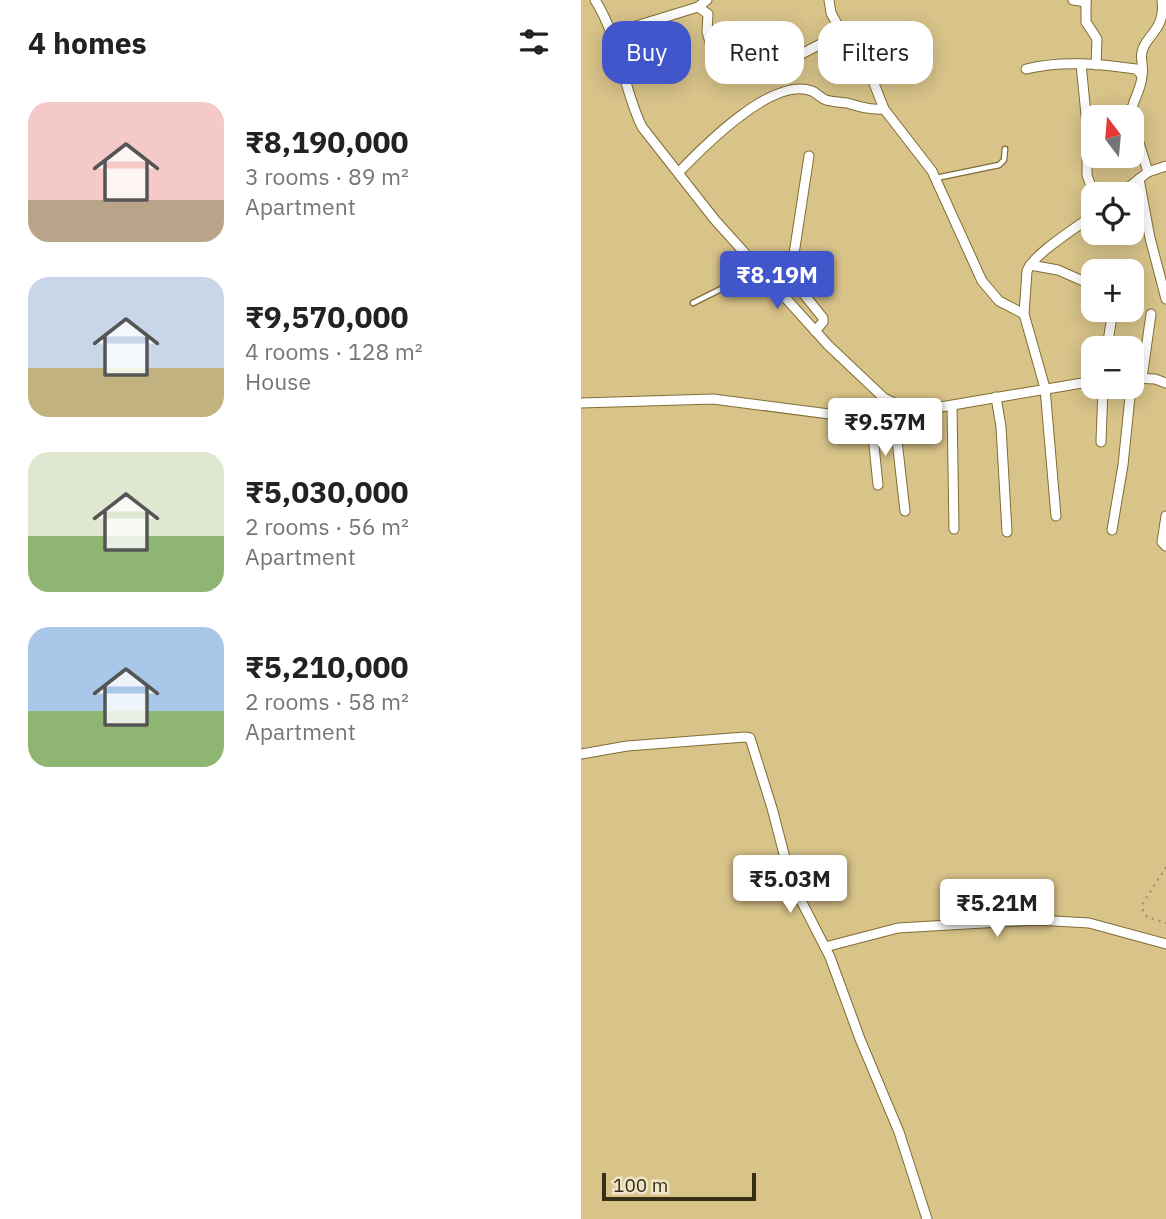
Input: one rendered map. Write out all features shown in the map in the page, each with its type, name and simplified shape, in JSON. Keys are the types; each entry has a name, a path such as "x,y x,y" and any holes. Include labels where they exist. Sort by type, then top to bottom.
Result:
{"street":[{"path":"595,0 606,21"},
{"path":"652,21 698,7 707,0"},
{"path":"829,0 835,21"},
{"path":"1073,0 1086,1 1086,22 1097,38 1096,65"},
{"path":"1135,105 1142,75 1142,49 1160,28 1164,6 1162,0"},
{"path":"698,7 708,14 707,32 712,49 721,55 782,64 818,45"},
{"path":"1026,69 1048,64 1081,64 1136,69 1142,75"},
{"path":"1081,64 1087,105"},
{"path":"627,84 642,127 759,270 876,392 894,404 913,410 952,407 1081,383"},
{"path":"874,84 884,109 936,179 982,281 999,301 1024,314"},
{"path":"678,172 759,102 786,89 813,91 824,99 866,109 884,109"},
{"path":"809,156 792,267 795,283 823,316 823,322 815,331"},
{"path":"1145,161 1148,172"},
{"path":"1135,182 1148,172 1166,166"},
{"path":"1139,179 1150,238 1162,260 1166,299"},
{"path":"1056,516 1045,388 1024,314 1030,265 1081,224"},
{"path":"1030,265 1058,270 1081,280"},
{"path":"1144,346 1151,314"},
{"path":"1144,378 1166,383"},
{"path":"996,397 1001,427 1007,532"},
{"path":"581,402 713,399 860,418 871,416 894,404"},
{"path":"1101,442 1103,399"},
{"path":"1112,530 1123,466 1130,399"},
{"path":"894,404 905,511"},
{"path":"952,407 954,529"},
{"path":"871,416 878,485"},
{"path":"1166,516 1162,539 1166,546"},
{"path":"581,754 627,746 749,737 769,797 790,881 825,947 899,1132 927,1219"},
{"path":"825,947 898,928 1037,920 1089,923 1166,944"}],"lane":[{"path":"936,179 999,165 1004,160 1005,149"},
{"path":"693,303 759,270"}],"path":[{"path":"1166,867 1143,903 1143,908 1147,917 1166,923"}]}
